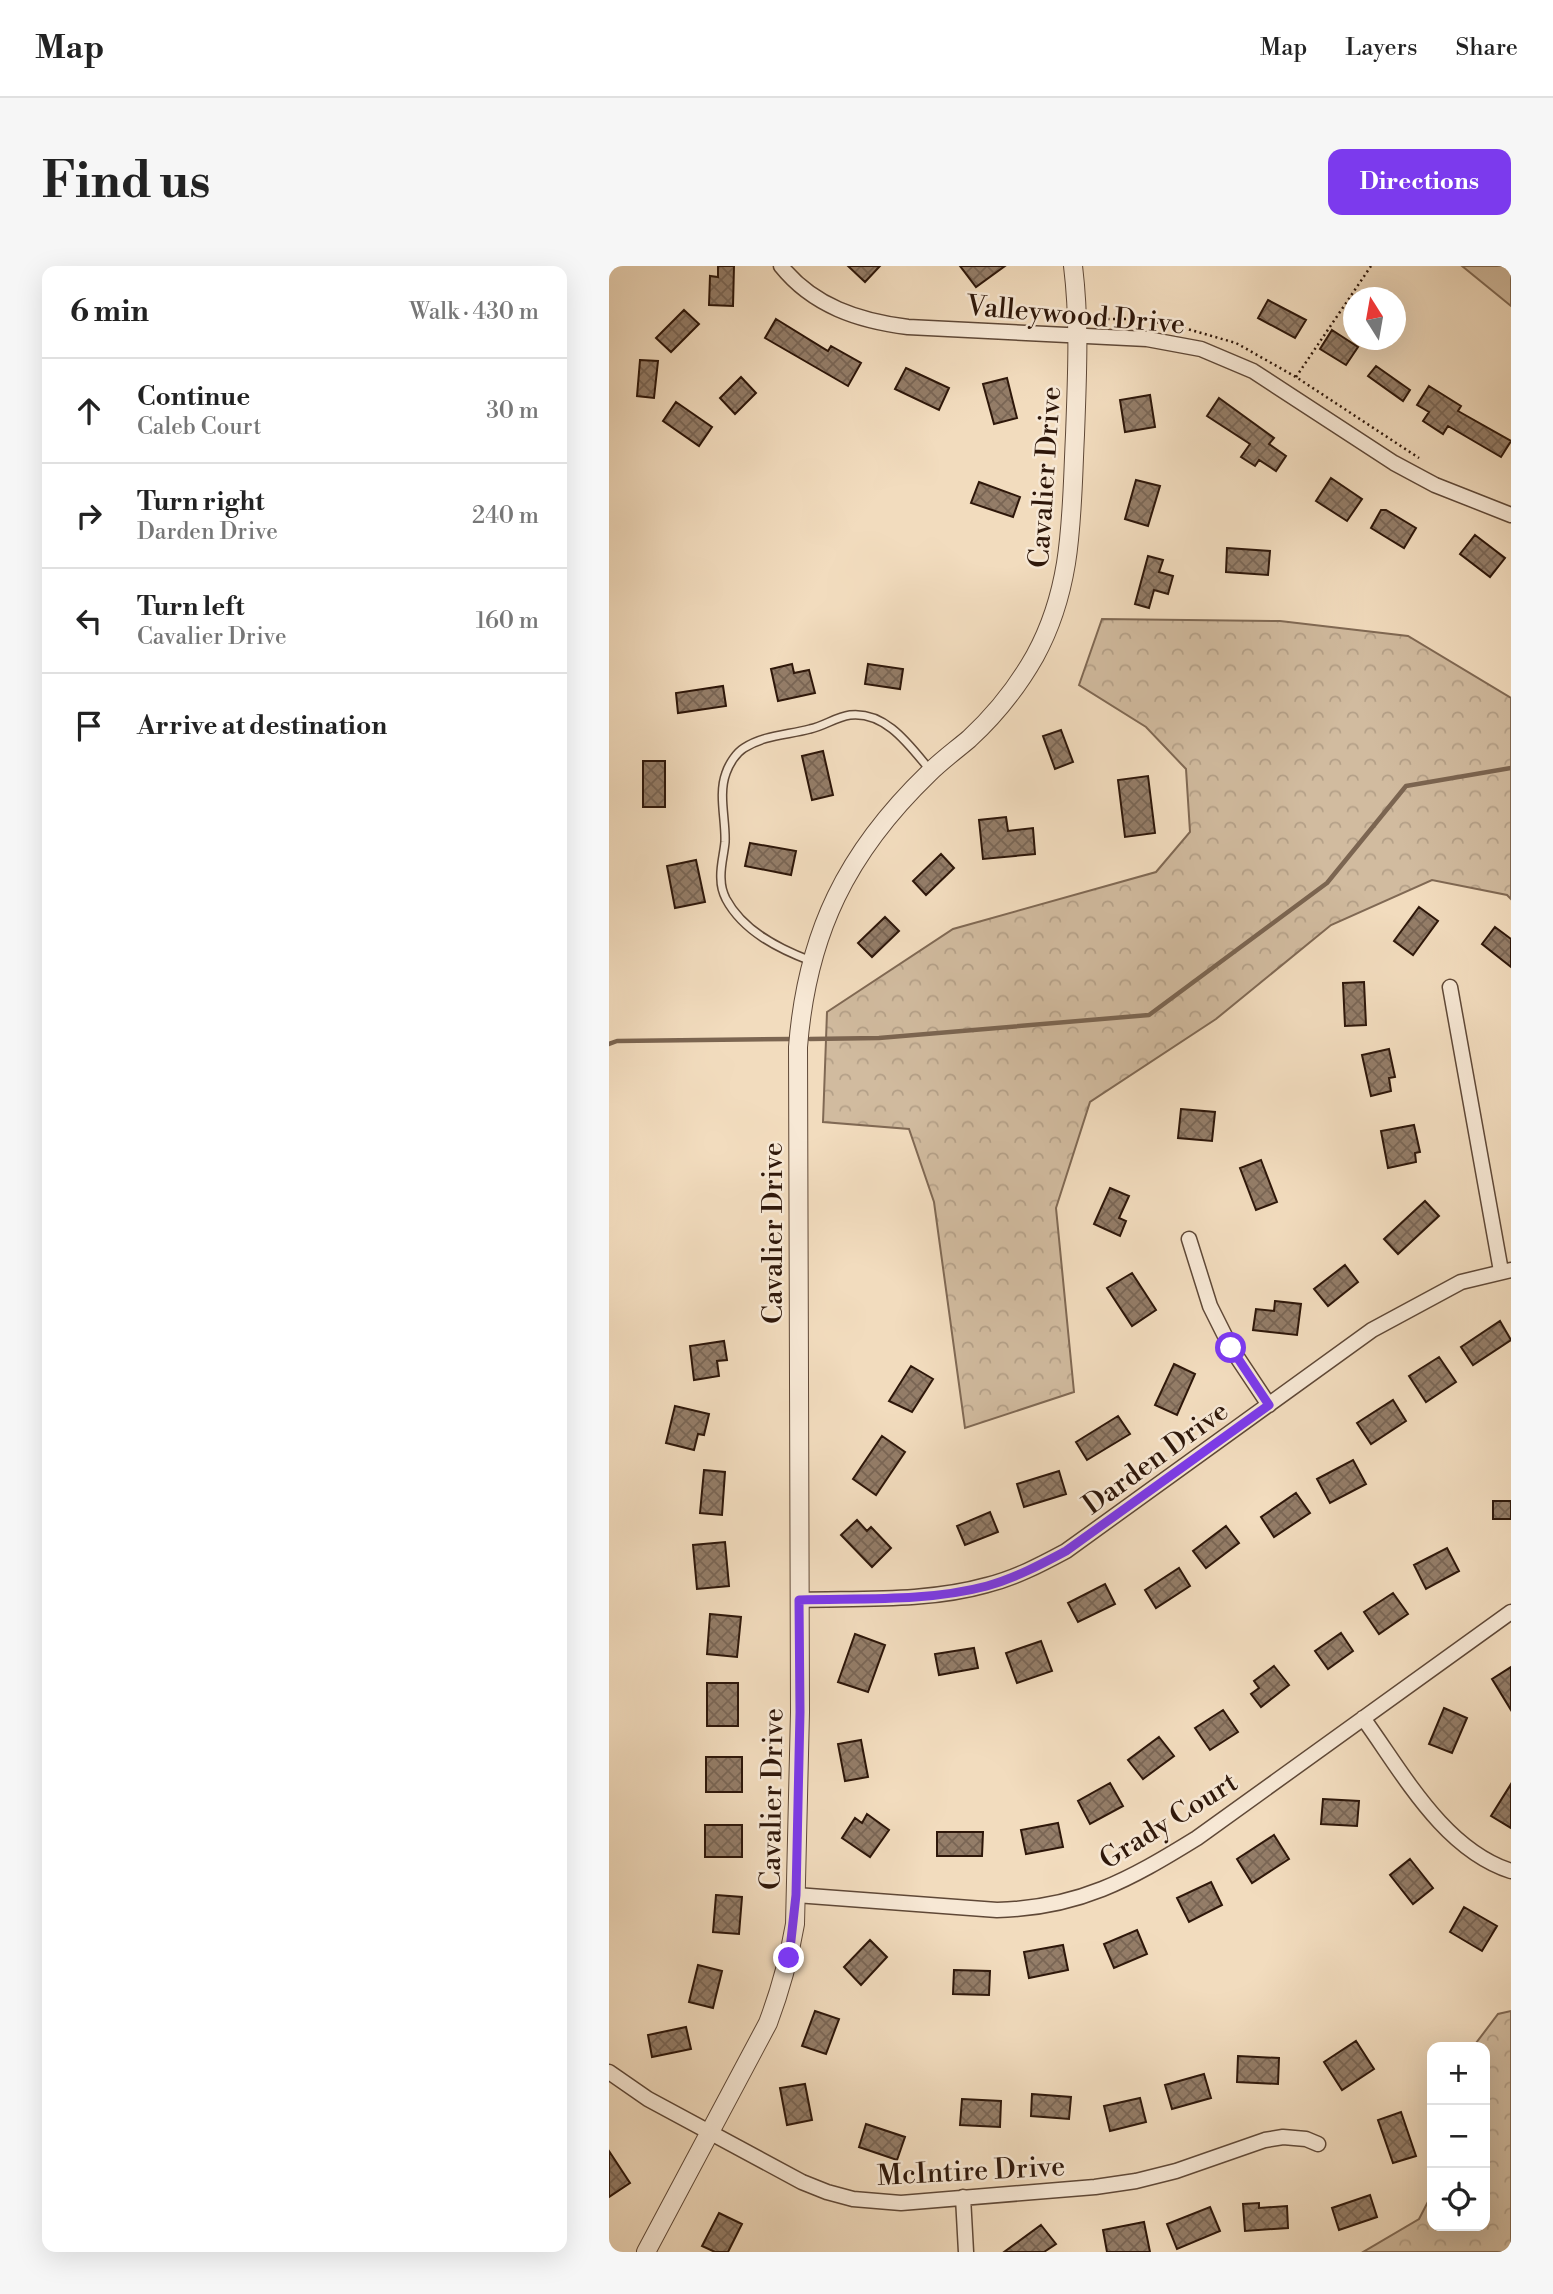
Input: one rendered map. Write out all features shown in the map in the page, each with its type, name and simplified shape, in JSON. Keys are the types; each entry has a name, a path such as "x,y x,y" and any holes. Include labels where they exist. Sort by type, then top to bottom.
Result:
{"street":[{"name":"Valleywood Drive","path":"781,266 795,281 827,305 880,324 1078,334 1171,342 1230,360 1253,371 1394,463 1435,485 1511,515"},
{"name":"Cavalier Drive","path":"646,2252 768,2023 780,1991 791,1947 796,1895 800,1712 800,1012 811,961 830,908 853,865 899,802 995,713 1034,657 1057,607 1068,556 1073,513 1078,334 1073,266"},
{"path":"1450,987 1506,1271"},
{"path":"1189,1240 1210,1306 1231,1348 1269,1405"},
{"name":"Darden Drive","path":"799,1600 954,1593 1009,1579 1038,1566 1066,1551 1372,1330 1461,1282 1506,1271"},
{"name":"Grady Court","path":"796,1895 997,1910 1037,1908 1087,1896 1157,1863 1196,1839 1511,1612"},
{"path":"1363,1718 1442,1826 1480,1857 1511,1871"},
{"name":"McIntire Drive","path":"609,2072 648,2099 802,2182 852,2199 901,2203 1095,2187 1176,2171 1265,2140 1283,2137 1306,2139 1318,2144"},
{"path":"963,2197 967,2252"}],"lane":[{"path":"811,961 789,953 750,927 727,901 722,889 720,877 725,842 723,788 733,759 743,748 765,739 810,729 848,715 857,715 873,718 887,725 900,735 931,771"}],"path":[{"path":"1296,377 1371,266"}],"green space":[{"path":"1462,266 1511,266 1511,306"},
{"path":"1102,619 1280,621 1408,636 1511,698 1511,899 1507,895 1432,880 1331,925 1216,1019 1090,1102 1056,1208 1074,1392 965,1428 934,1202 909,1129 823,1122 827,1012 953,929 1156,872 1190,832 1186,769 1146,727 1079,685"},
{"path":"1511,2011 1511,2252 1363,2252 1419,2219 1427,2204 1427,2231 1490,2231 1490,2042 1477,2042 1498,2014"}],"building":[{"path":"718,266 734,266 733,306 709,305 710,276 718,277"},
{"path":"848,266 880,266 865,282"},
{"path":"960,266 1005,266 976,287"},
{"path":"1268,300 1306,320 1295,338 1258,318"},
{"path":"684,310 699,324 671,352 656,338"},
{"path":"776,319 828,351 831,346 861,363 848,386 765,338"},
{"path":"1332,330 1343,337 1343,350 1356,350 1346,365 1320,349"},
{"path":"640,360 658,361 654,398 637,396"},
{"path":"1376,366 1410,390 1403,401 1368,376"},
{"path":"906,368 949,388 939,410 895,389"},
{"path":"741,377 756,393 735,414 720,398"},
{"path":"1007,378 1017,418 994,424 983,384"},
{"path":"1429,386 1461,406 1458,411 1511,441 1501,457 1448,426 1443,434 1423,421 1429,412 1417,405"},
{"path":"1150,395 1155,427 1125,432 1120,400"},
{"path":"1219,398 1274,438 1269,444 1286,456 1276,471 1259,460 1255,466 1241,457 1250,444 1207,416"},
{"path":"676,402 712,427 699,446 663,421"},
{"path":"1331,478 1362,499 1347,521 1316,501"},
{"path":"1136,480 1160,486 1148,526 1125,519"},
{"path":"979,482 1020,497 1013,517 971,503"},
{"path":"1381,510 1386,510 1416,528 1404,548 1371,528"},
{"path":"1475,535 1505,558 1490,577 1460,554"},
{"path":"1227,548 1270,551 1268,575 1226,572"},
{"path":"1148,556 1163,560 1159,572 1173,576 1168,594 1154,590 1149,608 1135,604"},
{"path":"792,664 794,673 809,670 815,693 778,701 771,669"},
{"path":"868,664 903,669 900,689 865,684"},
{"path":"723,686 726,706 678,713 676,693"},
{"path":"1061,730 1073,762 1055,769 1043,736"},
{"path":"823,751 833,795 812,800 802,756"},
{"path":"643,761 665,761 665,807 643,807"},
{"path":"1148,776 1155,833 1125,837 1118,780"},
{"path":"1006,817 1008,831 1033,828 1035,854 983,859 979,820"},
{"path":"750,843 796,851 791,875 745,866"},
{"path":"941,854 954,868 926,895 913,881"},
{"path":"696,860 705,902 675,908 667,866"},
{"path":"1419,907 1438,921 1413,955 1394,941"},
{"path":"885,917 899,931 872,957 858,943"},
{"path":"1495,927 1511,939 1511,967 1482,944"},
{"path":"1364,982 1366,1025 1345,1026 1343,983"},
{"path":"1389,1049 1395,1077 1389,1078 1391,1091 1371,1096 1362,1055"},
{"path":"1181,1109 1215,1112 1212,1141 1178,1138"},
{"path":"1414,1125 1420,1152 1415,1153 1416,1162 1388,1168 1381,1131"},
{"path":"1261,1160 1277,1202 1256,1210 1240,1168"},
{"path":"1110,1188 1129,1196 1119,1218 1126,1221 1120,1236 1094,1224"},
{"path":"1425,1201 1439,1216 1398,1254 1384,1239"},
{"path":"1345,1265 1358,1282 1328,1306 1314,1289"},
{"path":"1132,1273 1156,1310 1132,1326 1107,1288"},
{"path":"1275,1301 1301,1304 1297,1335 1253,1330 1256,1309 1274,1311"},
{"path":"1500,1321 1511,1340 1473,1365 1461,1347"},
{"path":"724,1341 727,1360 717,1361 719,1376 694,1380 690,1346"},
{"path":"1439,1357 1456,1382 1426,1402 1409,1376"},
{"path":"1174,1364 1195,1374 1177,1415 1155,1405"},
{"path":"911,1366 933,1379 912,1412 889,1401"},
{"path":"1393,1400 1406,1421 1371,1444 1357,1423"},
{"path":"675,1406 709,1414 704,1435 698,1434 694,1450 666,1443"},
{"path":"1118,1416 1130,1434 1087,1460 1076,1442"},
{"path":"882,1436 905,1452 876,1495 853,1479"},
{"path":"1353,1460 1366,1484 1330,1503 1317,1479"},
{"path":"704,1470 725,1472 722,1515 700,1513"},
{"path":"1059,1471 1066,1494 1024,1507 1017,1484"},
{"path":"1296,1493 1310,1513 1274,1537 1261,1517"},
{"path":"1493,1501 1511,1501 1511,1519 1493,1519"},
{"path":"990,1512 998,1532 965,1545 957,1526"},
{"path":"857,1520 867,1531 871,1527 891,1548 872,1567 841,1535"},
{"path":"1226,1526 1239,1543 1206,1568 1193,1551"},
{"path":"725,1542 729,1586 697,1589 693,1545"},
{"path":"1447,1548 1459,1571 1426,1589 1414,1565"},
{"path":"1179,1568 1190,1586 1156,1608 1145,1590"},
{"path":"1105,1584 1115,1604 1078,1622 1068,1603"},
{"path":"1393,1593 1408,1614 1379,1634 1364,1612"},
{"path":"710,1614 741,1617 737,1657 707,1654"},
{"path":"1341,1633 1353,1651 1328,1669 1315,1651"},
{"path":"855,1634 885,1645 868,1692 838,1682"},
{"path":"1041,1641 1052,1671 1017,1683 1006,1653"},
{"path":"974,1648 978,1668 939,1675 935,1654"},
{"path":"1274,1666 1289,1685 1261,1707 1251,1694 1259,1688 1254,1681"},
{"path":"1511,1667 1511,1710 1492,1679"},
{"path":"707,1683 738,1683 738,1726 707,1726"},
{"path":"1444,1708 1467,1718 1452,1753 1429,1744"},
{"path":"1223,1710 1238,1732 1210,1750 1195,1728"},
{"path":"1159,1737 1174,1756 1143,1779 1128,1760"},
{"path":"861,1740 868,1777 845,1781 838,1744"},
{"path":"706,1757 742,1757 742,1792 706,1792"},
{"path":"1110,1783 1123,1806 1090,1824 1078,1801"},
{"path":"1511,1784 1511,1828 1491,1816"},
{"path":"1323,1799 1359,1801 1357,1826 1321,1824"},
{"path":"867,1814 889,1830 870,1857 842,1838 855,1818 862,1823"},
{"path":"1058,1823 1063,1847 1026,1854 1021,1830"},
{"path":"705,1825 742,1825 742,1857 705,1857"},
{"path":"937,1832 983,1832 982,1856 937,1856"},
{"path":"1274,1835 1289,1859 1252,1883 1237,1859"},
{"path":"1410,1859 1433,1888 1413,1904 1390,1875"},
{"path":"1211,1882 1222,1905 1189,1922 1177,1898"},
{"path":"716,1895 742,1897 739,1934 713,1932"},
{"path":"1464,1907 1497,1926 1482,1951 1450,1932"},
{"path":"1137,1930 1147,1954 1114,1968 1104,1944"},
{"path":"870,1940 887,1957 861,1985 844,1967"},
{"path":"1063,1945 1068,1970 1029,1978 1024,1952"},
{"path":"698,1965 722,1971 713,2008 689,2002"},
{"path":"954,1970 990,1971 989,1995 953,1994"},
{"path":"815,2011 839,2019 826,2054 802,2046"},
{"path":"686,2027 691,2049 652,2057 648,2035"},
{"path":"1356,2041 1374,2069 1342,2090 1324,2062"},
{"path":"1238,2056 1279,2058 1278,2084 1237,2082"},
{"path":"1204,2074 1211,2098 1172,2109 1165,2085"},
{"path":"805,2084 812,2120 787,2125 780,2088"},
{"path":"1032,2094 1071,2097 1069,2119 1031,2116"},
{"path":"1140,2098 1146,2122 1110,2131 1104,2106"},
{"path":"962,2099 1001,2101 1000,2127 960,2125"},
{"path":"1401,2112 1416,2156 1393,2163 1378,2120"},
{"path":"866,2124 905,2137 897,2160 859,2147"},
{"path":"609,2151 630,2183 609,2197"},
{"path":"1370,2195 1377,2217 1339,2230 1332,2208"},
{"path":"1259,2203 1259,2208 1287,2206 1288,2228 1245,2231 1243,2204"},
{"path":"1210,2207 1220,2231 1177,2249 1167,2224"},
{"path":"719,2213 742,2224 728,2252 715,2252 702,2246"},
{"path":"1144,2222 1150,2252 1107,2252 1103,2230"},
{"path":"1041,2225 1056,2244 1044,2252 1004,2252"}],"waterway":[{"path":"810,1039 879,1038 1149,1015 1327,883 1406,786 1511,768"},
{"path":"609,1044 617,1041 791,1039"}],"route":[{"path":"789,1958 795,1924 796,1895 800,1712 799,1600 954,1593 1009,1579 1066,1551 1269,1405 1231,1348"}]}
